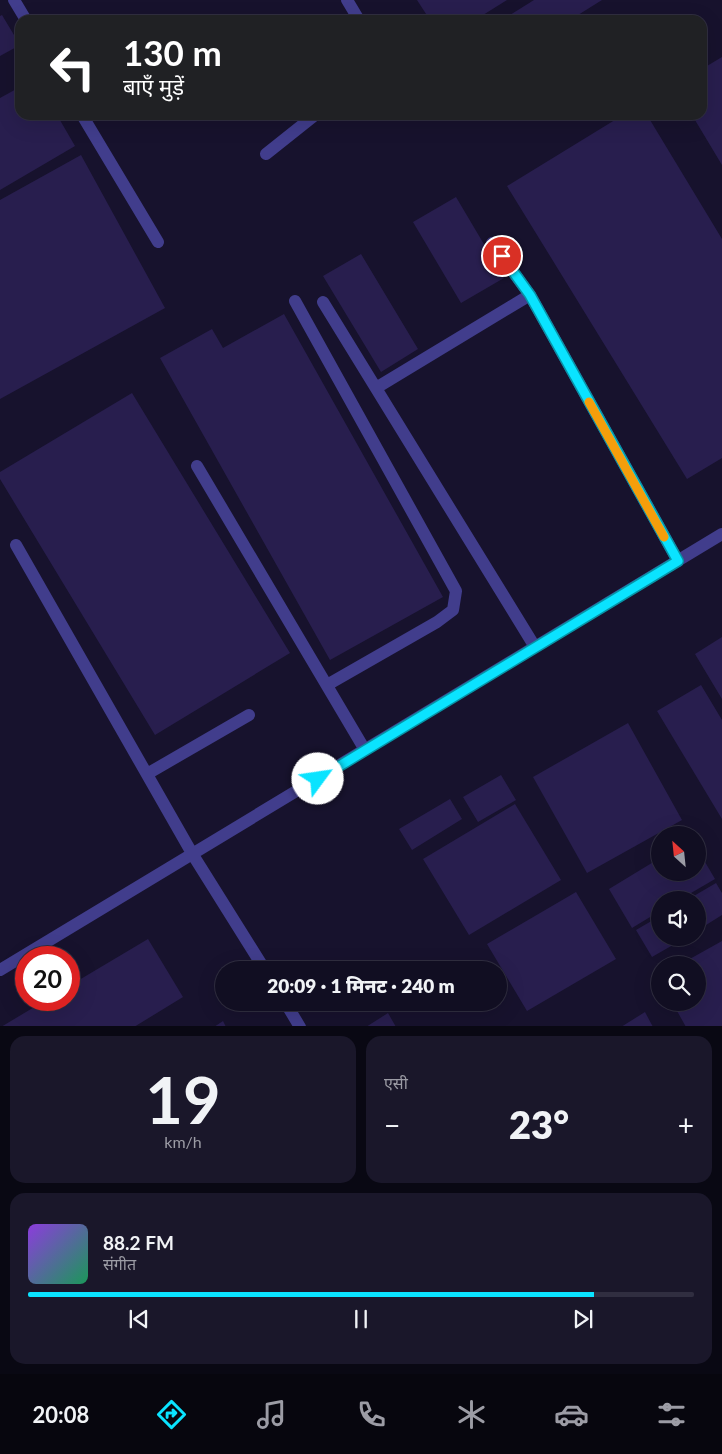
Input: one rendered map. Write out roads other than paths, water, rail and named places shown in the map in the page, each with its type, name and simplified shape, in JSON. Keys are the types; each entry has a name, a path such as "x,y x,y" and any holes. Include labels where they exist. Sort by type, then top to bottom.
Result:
{"lane":[{"path":"14,0 23,15"},
{"path":"347,0 356,15"},
{"path":"85,120 158,242"},
{"path":"266,154 310,120"},
{"path":"492,243 530,295 678,561"},
{"path":"376,388 530,295"},
{"path":"295,301 456,592 453,610 437,622 327,685"},
{"path":"323,302 536,647"},
{"path":"197,466 365,750"},
{"path":"0,970 722,534"},
{"path":"16,545 193,855 259,961"},
{"path":"146,774 249,716"},
{"path":"291,1011 300,1026"}]}
